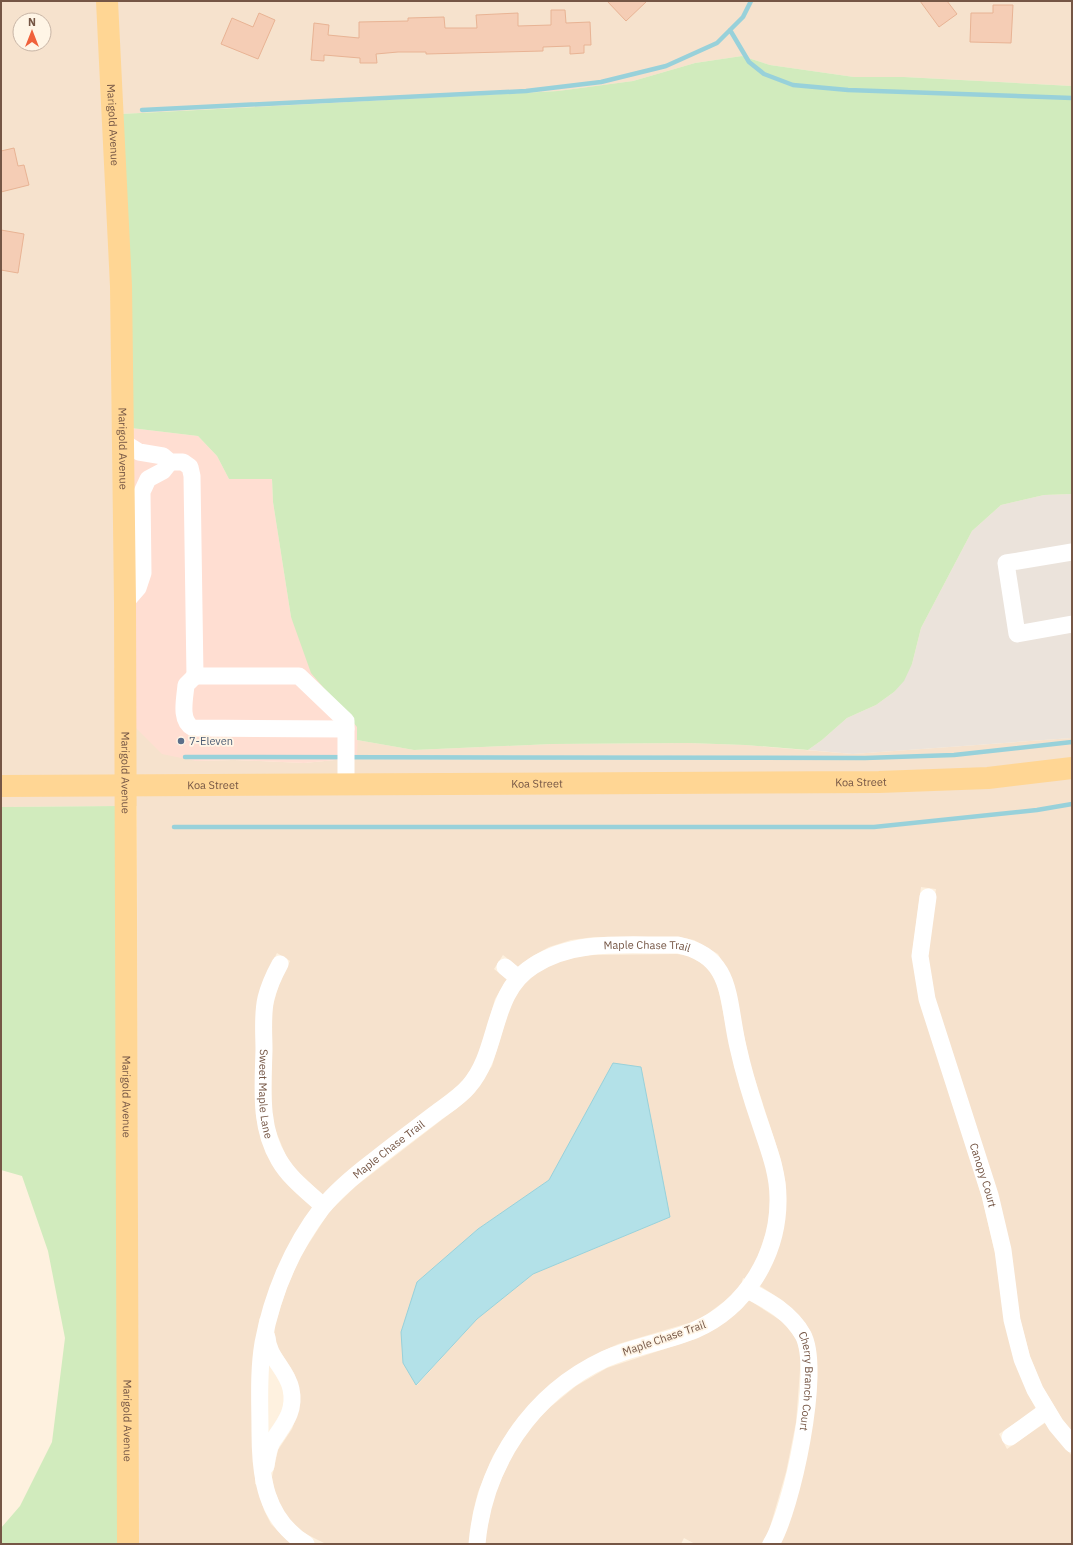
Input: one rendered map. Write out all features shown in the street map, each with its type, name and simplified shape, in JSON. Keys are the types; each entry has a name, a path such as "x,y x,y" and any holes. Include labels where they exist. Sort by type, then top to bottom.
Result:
{"main road":[{"name":"Marigold Avenue","path":"107,1 122,286 126,785 128,1544"},
{"name":"Koa Street","path":"1,786 879,782 988,778 1072,768"}],"street":[{"path":"123,442 139,452 163,456 170,462 183,462 190,467 192,476 195,676"},
{"path":"125,603 138,588 143,573 142,492 148,479 163,470 170,462"},
{"path":"1072,552 1006,563 1017,634 1072,624"},
{"path":"346,729 192,728 188,725 185,718 186,685 195,676 299,676 346,721 346,729 346,784"},
{"name":"Canopy Court","path":"928,897 920,956 927,999 990,1195 1003,1250 1012,1320 1022,1359 1046,1411 1072,1444"},
{"name":"Maple Chase Trail","path":"306,1544 287,1530 278,1519 270,1505 264,1477 260,1441 260,1379 263,1344 267,1327 286,1269 306,1232 323,1206 373,1161 468,1088 485,1063 511,972 534,965 553,955 572,949 594,946 678,945 691,948 713,961 724,980 742,1066 773,1162 778,1186 778,1213 772,1241 762,1266 747,1290 730,1308 710,1322 694,1330 634,1348 604,1360 572,1378 543,1402 519,1430 500,1461 486,1495 477,1544"},
{"name":"Sweet Maple Lane","path":"280,964 272,980 264,1008 263,1103 265,1126 272,1147 279,1161 290,1175 323,1206"},
{"name":"Cherry Branch Court","path":"747,1290 768,1300 788,1316 804,1335 809,1356 807,1395 799,1449 781,1519 771,1544"},
{"path":"264,1477 269,1451 289,1417 292,1399 287,1377 268,1348 267,1327"},
{"path":"1010,1437 1046,1411"}],"shaded area":[{"path":"1,1 99,1 114,286 118,777 1,777"},
{"path":"114,1 1072,1 1072,86 904,77 854,77 770,65 742,56 695,63 633,81 558,91 121,114"},
{"path":"131,428 198,436 217,456 229,479 272,479 273,502 291,617 335,702 358,727 357,758 304,763 234,760 196,761 162,754 135,727"},
{"path":"1072,494 1072,738 853,754 808,750 847,718 876,705 894,692 912,664 921,628 972,531 1001,505 1044,495"},
{"path":"135,727 196,761 234,760 304,763 356,758 357,740 414,750 552,744 688,743 745,745 853,754 1072,738 1072,759 987,770 879,774 133,777"},
{"path":"1072,776 1072,1432 1062,1419 1042,1386 1030,1356 934,996 928,956 936,889 921,887 912,955 982,1198 1028,1394 1036,1409 999,1434 1007,1449 1045,1423 1072,1456 1072,1544 780,1544 788,1522 816,1354 811,1332 802,1319 782,1300 760,1286 775,1257 783,1230 786,1185 781,1160 750,1064 732,978 718,954 694,940 679,937 594,937 571,940 549,947 531,957 518,967 503,955 494,969 507,979 495,999 478,1059 462,1082 323,1195 295,1169 286,1156 273,1124 271,1103 272,1009 279,984 290,961 277,953 265,977 256,1117 261,1139 313,1208 259,1319 255,1484 257,1485 264,1510 271,1524 291,1544 138,1544 137,806 133,806 133,794"},
{"path":"118,794 118,806 1,807 1,795"},
{"path":"677,954 689,956 708,967 717,983 735,1069 769,1175 771,1199 768,1226 756,1262 745,1279 743,1278 741,1285 730,1297 706,1315 692,1322 618,1344 601,1352 568,1371 538,1396 513,1424 493,1456 478,1492 473,1512 469,1544 326,1544 302,1532 284,1514 274,1489 272,1477 278,1450 292,1429 299,1409 299,1388 294,1373 276,1345 274,1328 286,1290 300,1257 329,1212 356,1186 461,1105 473,1094 492,1066 510,1006 523,984 538,972 555,963 573,957 594,955","holes":["613,1063 670,1217 533,1274 477,1319 417,1385 417,1282 478,1229 549,1180"]},
{"path":"749,1300 783,1322 797,1340 801,1357 796,1422 786,1472 768,1534 761,1544 695,1544 684,1538 681,1544 484,1544 493,1498 514,1450 535,1422 548,1409 576,1386 607,1368 698,1338 713,1330 740,1310"}],"green space":[{"path":"742,56 770,65 854,77 904,77 1072,86 1072,494 1044,495 1001,505 972,531 921,628 912,664 904,681 894,692 876,705 847,718 808,750 745,745 688,743 552,744 414,750 357,740 357,727 311,673 291,617 273,502 272,479 229,479 217,456 198,436 131,428 121,114 558,91 633,81 695,63"},
{"path":"118,806 120,1544 1,1544 1,1528 20,1506 52,1442 65,1338 48,1251 22,1176 1,1170 1,807"}],"water":[{"path":"613,1063 641,1067 670,1217 533,1274 477,1319 416,1385 403,1363 401,1332 417,1282 478,1229 549,1180"}],"building":[{"path":"607,1 647,1 626,21"},
{"path":"920,1 947,1 957,14 939,27"},
{"path":"993,5 1013,5 1011,43 970,42 971,13 993,13"},
{"path":"551,10 565,10 566,23 590,22 591,45 584,45 584,53 570,54 570,46 543,47 543,51 426,54 426,52 398,52 376,54 377,63 360,63 360,58 324,55 324,61 311,60 314,23 329,25 328,35 359,38 359,22 408,21 408,18 444,17 445,28 477,28 476,15 518,13 518,26 551,25"},
{"path":"259,13 275,20 258,59 221,44 232,18 253,27"},
{"path":"14,148 18,166 24,165 29,185 1,192 1,151"},
{"path":"1,230 24,234 18,273 1,270"}],"waterway":[{"path":"142,110 526,91 601,82 666,66 717,43 743,17 751,1"},
{"path":"730,30 749,62 764,74 793,85 848,90 1072,98"},
{"path":"185,757 865,758 954,755 1072,742"},
{"path":"174,827 874,827 1037,810 1072,804"}],"place":[{"name":"7-Eleven","path":"181,741"}]}
